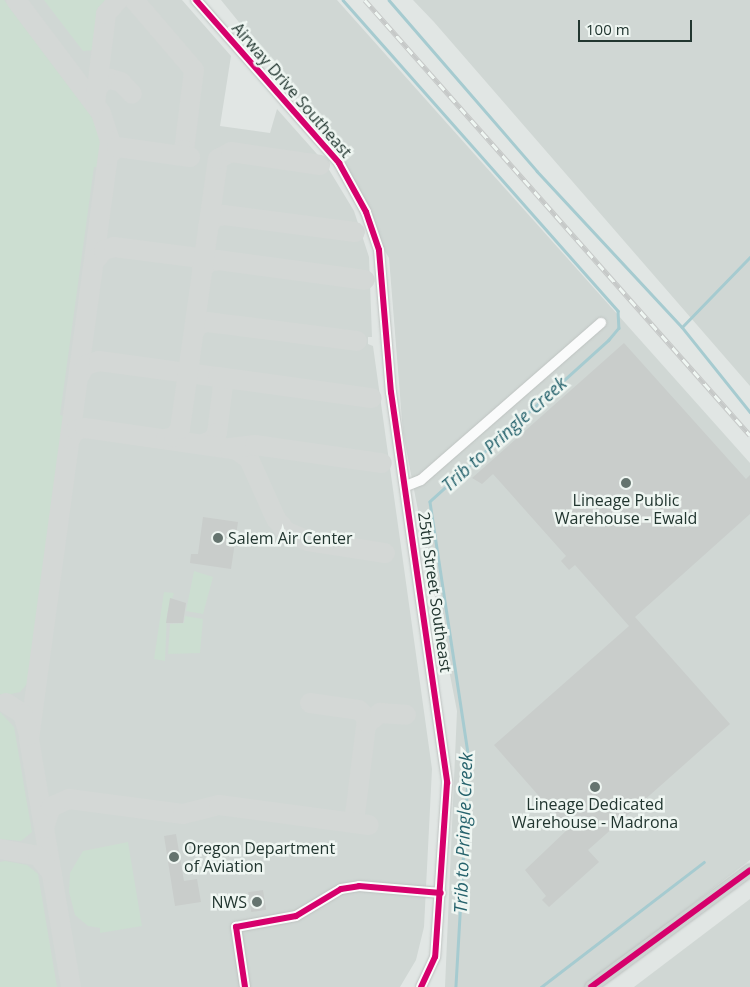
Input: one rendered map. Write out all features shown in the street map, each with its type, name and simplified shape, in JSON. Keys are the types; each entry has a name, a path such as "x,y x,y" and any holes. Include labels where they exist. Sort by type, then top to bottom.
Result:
{"main road":[{"path":"590,987 750,870"}],"street":[{"name":"Airway Drive Southeast","path":"196,0 330,151 361,202"},
{"name":"25th Street Southeast","path":"361,202 382,267 389,375 447,783 441,893 435,957 421,987"},
{"path":"406,486 421,480 600,323"},
{"path":"245,987 236,927 296,916 350,887 441,893"}],"shaded area":[{"path":"0,0 182,0 231,56 220,126 270,133 277,109 325,163 354,211 369,257 372,337 368,337 368,344 373,346 432,769 424,927 416,960 400,987 0,987"},
{"path":"221,0 337,0 750,463 750,860 585,987 445,987 457,711 403,433 389,258 281,74"},
{"path":"413,0 750,0 750,386 434,22"},
{"path":"750,899 750,987 634,987"}],"green space":[{"path":"0,0 4,0 91,115 100,132 101,147 99,168 94,167 60,415 64,416 27,684 20,692 7,695 0,694"},
{"path":"44,0 112,0 102,12 95,50 83,51"},
{"path":"194,571 213,577 203,614 186,611"},
{"path":"164,592 174,593 167,614 165,661 154,659"},
{"path":"185,616 203,619 200,653 168,654 170,624 184,623"},
{"path":"0,712 14,727 32,832 21,841 0,839"},
{"path":"128,842 142,926 100,933 100,928 88,926 75,915 69,892 70,873 83,851"},
{"path":"5,861 27,865 38,874 57,987 0,987 0,862"}],"building":[{"path":"624,343 746,479 750,475 750,514 635,617 730,724 588,850 599,862 549,907 542,900 546,896 525,870 568,829 494,745 629,626 575,565 569,570 561,561 566,556 493,474 482,484 472,478"},
{"name":"Salem Air Center","path":"203,517 238,522 231,569 190,563 191,554 198,554"},
{"path":"170,598 186,603 183,623 166,623"},
{"name":"Oregon Department of Aviation","path":"176,834 184,881 197,879 201,902 175,906 164,836"},
{"name":"NWS","path":"263,890 266,910 251,912 248,892"}],"waterway":[{"name":"Trib to Pringle Creek","path":"343,0 618,311 619,328 609,340 430,502 469,760 456,987"},
{"name":"Trib to Pringle Creek","path":"389,0 537,171 682,327 750,412"},
{"name":"Trib to Pringle Creek","path":"682,327 750,257"},
{"name":"Trib to Pringle Creek","path":"541,987 704,862"}],"taxiway":[{"path":"16,0 101,113 110,141 29,739 71,987"},
{"path":"95,104 106,14 118,0"},
{"path":"134,0 194,70 184,150 177,155"},
{"path":"95,93 102,82 110,79 121,82 132,94"},
{"path":"109,155 117,147 190,157"},
{"path":"166,439 174,437 180,429 218,159 231,152 320,165"},
{"path":"208,227 214,217 224,215 355,232"},
{"path":"95,261 104,250 114,247 216,260"},
{"path":"202,270 208,262 218,260 365,280"},
{"path":"194,332 199,324 207,322 357,341"},
{"path":"79,376 86,365 99,361 218,377 223,385 217,433 213,440 203,444"},
{"path":"218,377 372,398"},
{"path":"70,439 76,430 85,428 237,450 249,459 276,519 287,532 308,541 385,553"},
{"path":"230,448 255,445 382,463"},
{"path":"6,703 23,714 29,735"},
{"path":"310,703 359,710 367,718 354,823"},
{"path":"368,723 380,713 406,715"},
{"path":"44,828 51,807 69,799 183,814 219,805 369,825"},
{"path":"0,849 38,856 52,873"}],"railway":[{"path":"365,0 750,435"}],"cycle path":[{"path":"196,0 339,163 366,212 379,250 391,392 447,783 435,957 421,987"},
{"path":"591,987 750,870"},
{"path":"245,987 236,927 296,916 341,889 359,886 441,893"}],"place":[{"name":"Lineage Public Warehouse - Ewald","path":"626,483"},
{"name":"Salem Air Center","path":"218,538"},
{"name":"Lineage Dedicated Warehouse - Madrona","path":"595,787"},
{"name":"Oregon Department of Aviation","path":"174,857"},
{"name":"NWS","path":"257,902"}]}
